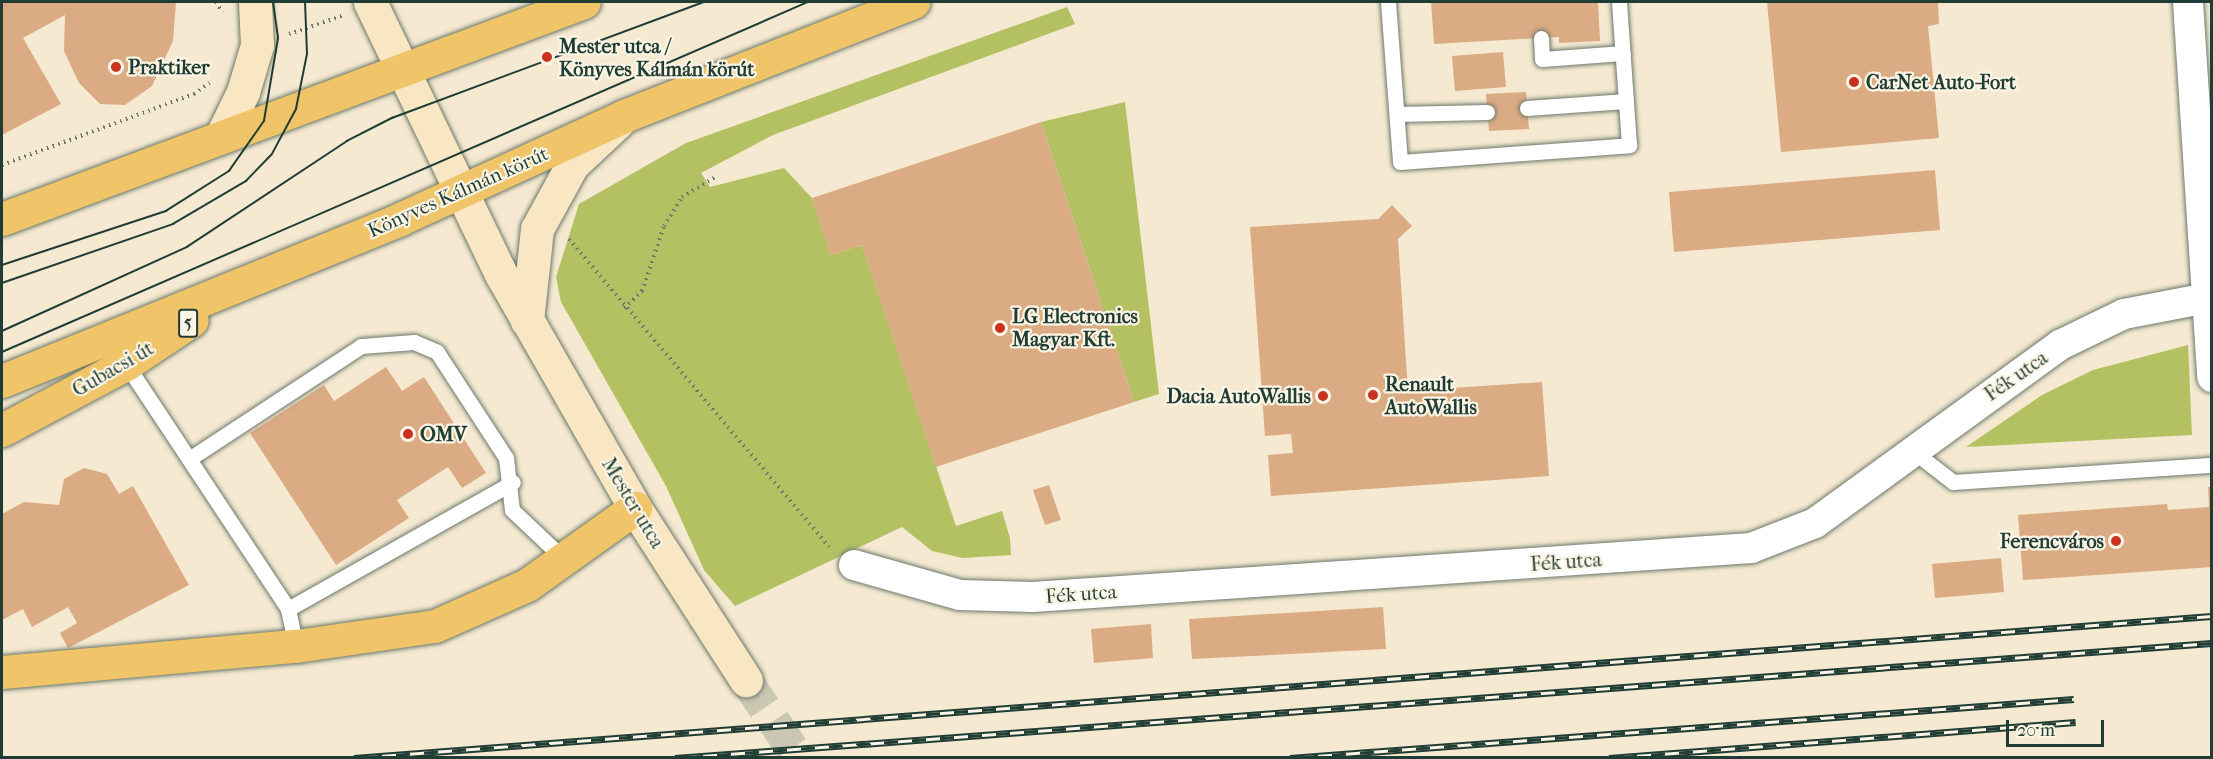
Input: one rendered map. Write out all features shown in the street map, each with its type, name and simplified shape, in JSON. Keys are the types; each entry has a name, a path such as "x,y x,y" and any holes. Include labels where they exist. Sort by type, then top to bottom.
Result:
{"main road":[{"path":"2,219 584,2"},
{"name":"Könyves Kálmán körút","path":"2,381 251,282 459,192 624,116 914,2"},
{"name":"Gubacsi út","path":"2,430 126,364 251,282"},
{"path":"2,672 296,646 435,626 501,599 564,559 635,508"}],"street":[{"path":"221,137 243,92 257,45 255,2"},
{"path":"2188,2 2208,297 2211,377"},
{"name":"Mester utca","path":"371,4 459,192 527,321 635,508 746,680"},
{"path":"527,321 537,229 572,165 624,116"},
{"name":"Fék utca","path":"854,565 960,596 1033,597 1751,548 1815,523 2060,345 2124,315 2208,297"}],"lane":[{"path":"1405,2 1388,2 1400,162 1629,146 1619,2"},
{"path":"1541,38 1542,59 1623,53"},
{"path":"1527,108 1626,101"},
{"path":"1397,114 1487,112"},
{"path":"189,459 361,346 389,340 436,352 506,458 513,482 512,510 564,559"},
{"path":"126,364 288,609 296,646"},
{"path":"1913,451 1953,482 2211,465"},
{"path":"288,609 513,482"}],"path":[{"path":"257,45 371,4"},
{"path":"2,165 194,94 214,77"},
{"path":"624,308 642,291 664,226 682,197 715,177"},
{"path":"568,238 817,539 854,565"}],"green space":[{"path":"1067,7 1075,24 773,135 701,173 710,187 784,168 812,198 831,255 862,245 956,526 1002,511 1010,538 1011,555 963,558 932,551 902,527 735,606 704,570 666,486 561,302 556,277 579,204 686,143"},
{"path":"1125,102 1159,394 1134,402 1041,122"},
{"path":"2188,345 2192,435 1966,447 2042,395 2093,370"}],"building":[{"name":"Praktiker","path":"2,2 176,2 173,41 152,86 125,105 100,104 79,83 64,51 65,15 23,38 61,104 2,135"},
{"path":"1431,2 1598,2 1600,41 1559,43 1559,37 1434,44"},
{"name":"CarNet Auto-Fort","path":"1767,2 1938,2 1939,24 1928,26 1939,138 1781,152"},
{"path":"1503,52 1506,87 1455,91 1452,56"},
{"path":"1526,92 1529,129 1489,131 1486,94"},
{"name":"LG Electronics Magyar Kft.","path":"1041,122 1134,402 936,467 862,245 831,255 812,198"},
{"path":"1935,170 1940,230 1674,252 1669,192"},
{"path":"1392,205 1412,226 1398,239 1408,391 1542,382 1549,476 1271,496 1268,455 1293,453 1291,434 1265,436 1250,227 1378,219"},
{"path":"386,367 402,391 424,377 486,473 462,488 448,467 397,500 409,518 336,565 250,433 324,385 334,401"},
{"path":"84,468 107,474 119,494 133,486 189,585 68,648 60,633 77,623 68,607 32,627 23,609 2,620 2,514 24,502 59,505 64,479"},
{"path":"1049,485 1061,520 1045,525 1033,490"},
{"name":"Ferencváros","path":"2208,487 2212,487 2212,567 2023,580 2018,515 2167,504 2168,510 2209,507"},
{"path":"2001,558 2004,592 1935,598 1932,564"},
{"path":"1383,607 1386,649 1192,659 1189,619"},
{"path":"1151,624 1153,658 1094,663 1091,629"}],"tunnel":[{"path":"746,680 799,758"}],"tram line":[{"path":"2,265 166,211 229,171 264,121 278,38 273,2"},
{"path":"2,283 173,224 246,181 272,154 296,109 307,54 305,2"},
{"path":"2,331 187,247 347,141 392,118 704,2"},
{"path":"2,352 808,2"}],"railway":[{"path":"354,758 2212,616"},
{"path":"675,758 2212,643"},
{"path":"1290,758 2074,699"},
{"path":"1609,758 2076,722"}],"place":[{"name":"Mester utca / Könyves Kálmán körút","path":"547,57"},
{"name":"Praktiker","path":"116,67"},
{"name":"CarNet Auto-Fort","path":"1854,82"},
{"name":"LG Electronics Magyar Kft.","path":"1000,328"},
{"name":"Renault AutoWallis","path":"1373,395"},
{"name":"Dacia AutoWallis","path":"1323,396"},
{"name":"OMV","path":"408,434"},
{"name":"Ferencváros","path":"2116,541"}]}
